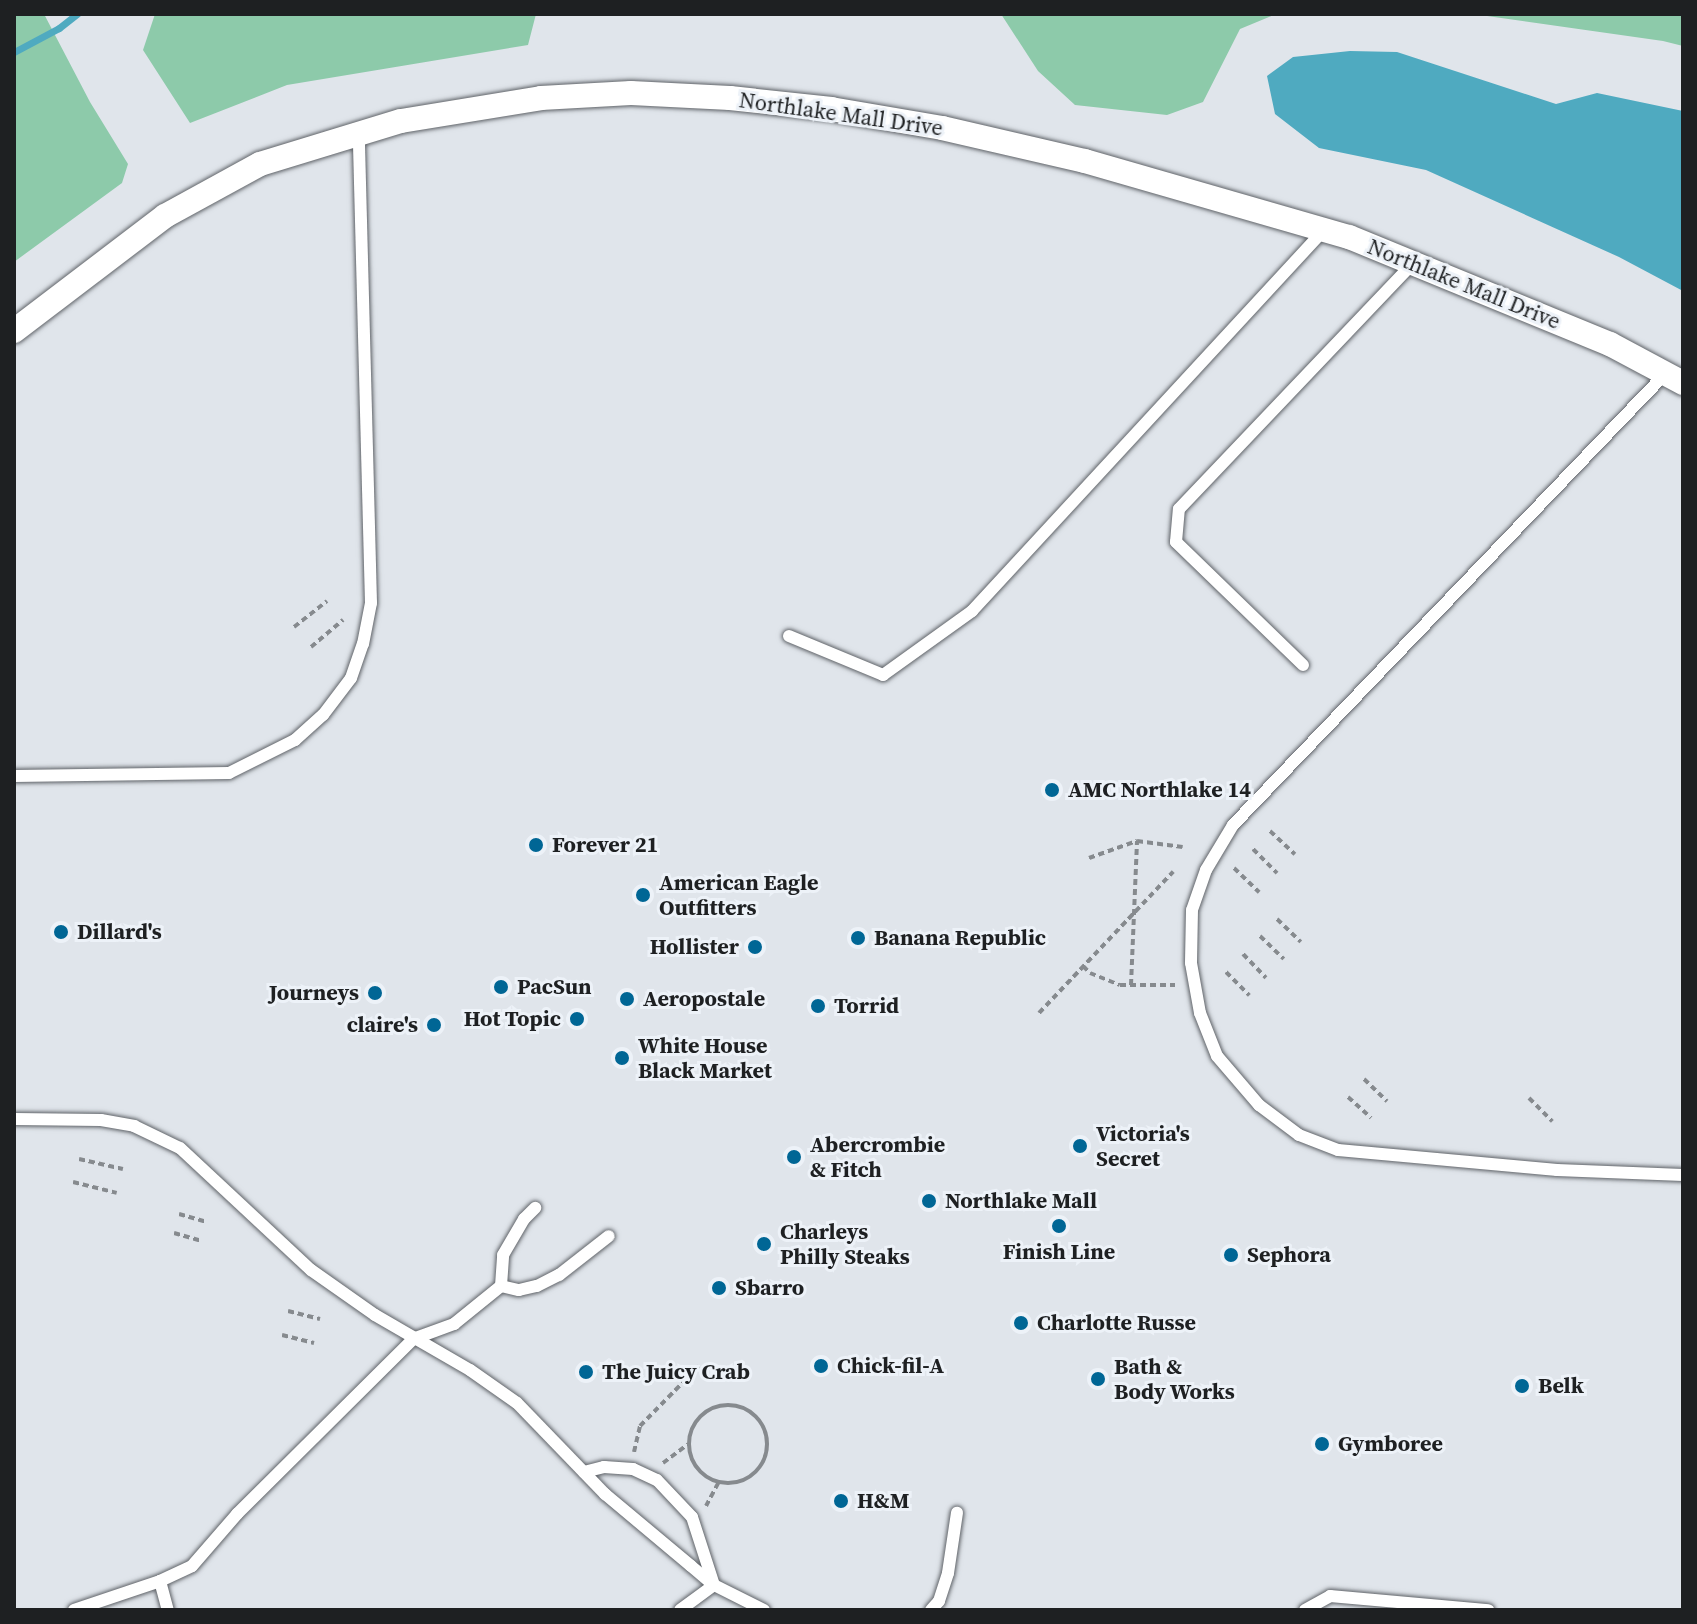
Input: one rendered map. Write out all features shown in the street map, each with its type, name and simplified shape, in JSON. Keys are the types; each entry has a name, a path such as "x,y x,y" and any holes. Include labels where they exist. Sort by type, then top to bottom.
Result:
{"street":[{"name":"Northlake Mall Drive","path":"14,331 165,216 260,164 401,121 541,98 631,93 730,98 831,109 956,132 1085,161 1324,230 1610,344 1674,378"}],"lane":[{"path":"14,776 229,773 295,740 323,715 351,678 363,644 371,603 359,133"},
{"path":"789,636 883,675 972,611 1324,230"},
{"path":"1303,665 1176,542 1179,509 1412,264"},
{"path":"1674,378 1233,825 1206,870 1192,910 1191,963 1200,1013 1217,1056 1259,1105 1299,1135 1338,1150 1557,1170 1683,1175"},
{"path":"14,1119 101,1120 134,1126 180,1148 311,1270 413,1339 470,1370 517,1403 584,1472 714,1585 764,1610"},
{"path":"74,1610 160,1581 192,1566 237,1514 413,1339 454,1324 501,1286 503,1255 524,1219 535,1208"},
{"path":"501,1286 519,1290 537,1286 559,1275 609,1236"},
{"path":"584,1472 604,1467 633,1469 657,1480 692,1517 714,1585"},
{"path":"931,1610 939,1601 948,1573 957,1513"},
{"path":"160,1581 168,1610"},
{"path":"680,1610 714,1585"},
{"path":"1305,1610 1330,1596 1488,1610"}],"path":[{"path":"294,627 327,601"},
{"path":"311,647 343,620"},
{"path":"1270,831 1295,854"},
{"path":"1131,985 1137,841"},
{"path":"1089,858 1137,841 1183,847"},
{"path":"1253,849 1277,873"},
{"path":"1234,868 1259,892"},
{"path":"1039,1013 1173,872"},
{"path":"1277,919 1301,942"},
{"path":"1260,936 1284,959"},
{"path":"1243,954 1266,978"},
{"path":"1083,966 1101,978 1131,985 1175,985"},
{"path":"1226,972 1249,995"},
{"path":"1364,1079 1387,1101"},
{"path":"1348,1097 1371,1118"},
{"path":"1529,1098 1552,1121"},
{"path":"79,1159 123,1169"},
{"path":"73,1182 117,1193"},
{"path":"179,1214 207,1222"},
{"path":"174,1233 202,1241"},
{"path":"288,1311 320,1319"},
{"path":"282,1335 314,1343"},
{"path":"634,1455 634,1442 640,1426 699,1366"},
{"path":"661,1465 689,1444 697,1421 717,1407 741,1407 761,1421 768,1447 757,1472 746,1480 719,1482 696,1467 689,1444"},
{"path":"704,1508 719,1482"}],"green space":[{"path":"14,14 44,14 90,102 128,164 122,183 14,262"},
{"path":"155,14 536,14 528,45 287,85 190,123 143,50"},
{"path":"1001,14 1276,14 1240,29 1203,102 1167,115 1075,105 1038,71"},
{"path":"1473,14 1683,14 1683,46 1663,41"}],"water":[{"path":"1350,51 1397,52 1556,104 1597,93 1683,111 1683,291 1619,257 1426,170 1319,148 1275,114 1267,76 1293,57"}],"waterway":[{"path":"14,52 59,28 77,14"}],"place":[{"name":"AMC Northlake 14","path":"1052,790"},
{"name":"Forever 21","path":"536,845"},
{"name":"American Eagle Outfitters","path":"643,895"},
{"name":"Dillard's","path":"61,932"},
{"name":"Banana Republic","path":"858,938"},
{"name":"Hollister","path":"755,947"},
{"name":"PacSun","path":"501,987"},
{"name":"Journeys","path":"375,993"},
{"name":"Aeropostale","path":"627,999"},
{"name":"Torrid","path":"818,1006"},
{"name":"Hot Topic","path":"577,1019"},
{"name":"claire's","path":"434,1025"},
{"name":"White House Black Market","path":"622,1058"},
{"name":"Victoria's Secret","path":"1080,1146"},
{"name":"Abercrombie & Fitch","path":"794,1157"},
{"name":"Northlake Mall","path":"929,1201"},
{"name":"Finish Line","path":"1059,1226"},
{"name":"Charleys Philly Steaks","path":"764,1244"},
{"name":"Sephora","path":"1231,1255"},
{"name":"Sbarro","path":"719,1288"},
{"name":"Charlotte Russe","path":"1021,1323"},
{"name":"Chick-fil-A","path":"821,1366"},
{"name":"The Juicy Crab","path":"586,1372"},
{"name":"Bath & Body Works","path":"1098,1379"},
{"name":"Belk","path":"1522,1386"},
{"name":"Gymboree","path":"1322,1444"},
{"name":"H&M","path":"841,1501"}]}
